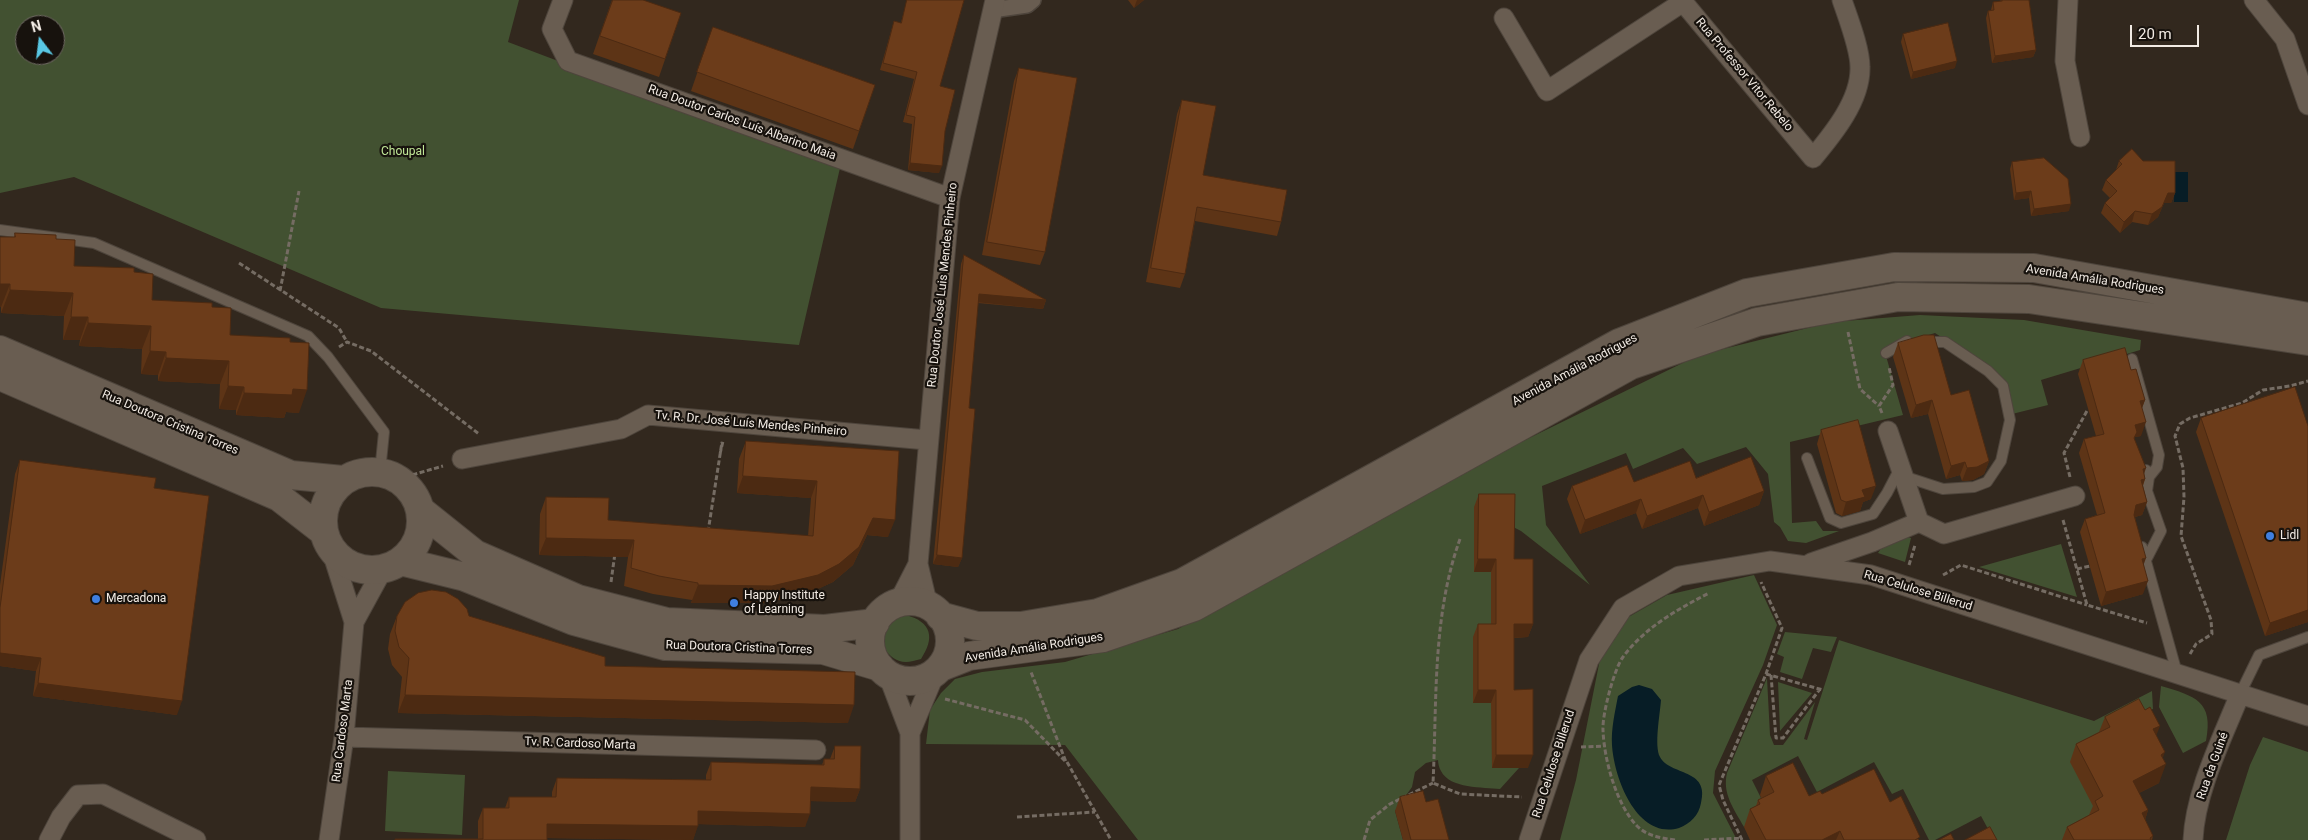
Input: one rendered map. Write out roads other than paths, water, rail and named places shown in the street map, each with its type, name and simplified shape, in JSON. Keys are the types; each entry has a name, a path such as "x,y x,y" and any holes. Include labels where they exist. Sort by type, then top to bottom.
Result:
{"main road":[{"name":"Avenida Amália Rodrigues","path":"934,611 977,626 1021,626 1098,613 1182,583 1619,343 1747,293 1894,267 2034,268 2308,317"},
{"name":"Avenida Amália Rodrigues","path":"941,665 969,656 1103,638 1194,607 1631,365 1757,322 1898,297 2029,299 2308,341"},
{"name":"Rua Doutora Cristina Torres","path":"0,350 292,475 343,480"},
{"name":"Rua Doutora Cristina Torres","path":"0,376 279,496 327,541"},
{"path":"360,473 389,475 412,492 420,510 420,529 414,547 392,565 364,569 346,562 327,541 323,512 330,495 343,480 360,473"},
{"name":"Rua Doutora Cristina Torres","path":"420,510 475,554 578,599 667,622 825,629 875,623"},
{"name":"Rua Doutora Cristina Torres","path":"392,565 465,577 574,621 665,646 824,650 884,671"},
{"path":"919,602 934,611 946,625 950,635 941,665 925,678 912,681 900,680 884,671 873,657 870,646 871,634 881,614 898,603 919,602"}],"street":[{"name":"Rua Doutor Carlos Luís Albarino Maia","path":"563,0 552,29 568,61 950,198"},
{"path":"994,5 1027,5 1033,0"},
{"name":"Rua Professor Vitor Rebelo","path":"1504,18 1547,92 1683,2 1813,158 1837,130 1854,95 1860,67 1850,23 1842,0"},
{"path":"2068,0 2065,61 2080,137"},
{"path":"2254,0 2285,39 2308,105"},
{"name":"Rua Doutor José Luis Mendes Pinheiro","path":"898,603 918,564 950,198 994,5"},
{"name":"Tv. R. Dr. José Luís Mendes Pinheiro","path":"462,460 621,429 648,415 928,440"},
{"path":"1885,423 1902,472 1918,531"},
{"path":"1807,564 1872,542 1918,531 1944,534 2075,496"},
{"path":"327,541 354,622"},
{"name":"Rua Celulose Billerud","path":"1529,840 1589,660 1624,608 1678,576 1770,561 1807,564 1871,574 2308,716"},
{"name":"Rua Doutor José Luis Mendes Pinheiro","path":"918,564 934,611"},
{"path":"354,622 392,565"},
{"name":"Rua Cardoso Marta","path":"329,840 344,737 354,622"},
{"path":"910,733 941,665"},
{"path":"884,671 910,733 910,840"},
{"name":"Rua da Guiné","path":"2193,840 2198,808 2209,773 2240,694"},
{"name":"Tv. R. Cardoso Marta","path":"344,737 816,750"},
{"path":"49,840 61,817 78,795 103,794 196,840"}],"lane":[{"path":"0,230 94,243 308,336 328,357 384,432 389,475"},
{"path":"1807,458 1830,518 1841,523 1873,514 1902,472 1943,489 1974,487 1987,482 2001,461 2010,420 2003,386 1988,371 1945,342 1906,341 1886,353"},
{"path":"2132,359 2158,455 2157,467 2149,477 2147,491 2161,531 2146,560"},
{"path":"2140,460 2149,477"},
{"path":"2139,535 2177,673"},
{"path":"2240,694 2259,655 2308,637"}],"water":[{"path":"2175,172 2188,172 2188,202 2174,202"},
{"path":"1639,685 1652,689 1661,700 1657,738 1660,757 1665,763 1695,778 1700,784 1702,792 1700,807 1696,815 1687,824 1679,828 1664,829 1651,825 1640,816 1630,803 1617,774 1612,739 1618,696"}],"place":[{"name":"Lidl","path":"2270,536"},
{"name":"Mercadona","path":"96,599"},
{"name":"Happy Institute of Learning","path":"734,603"}],"park label":[{"name":"Choupal","path":"403,152"}]}
